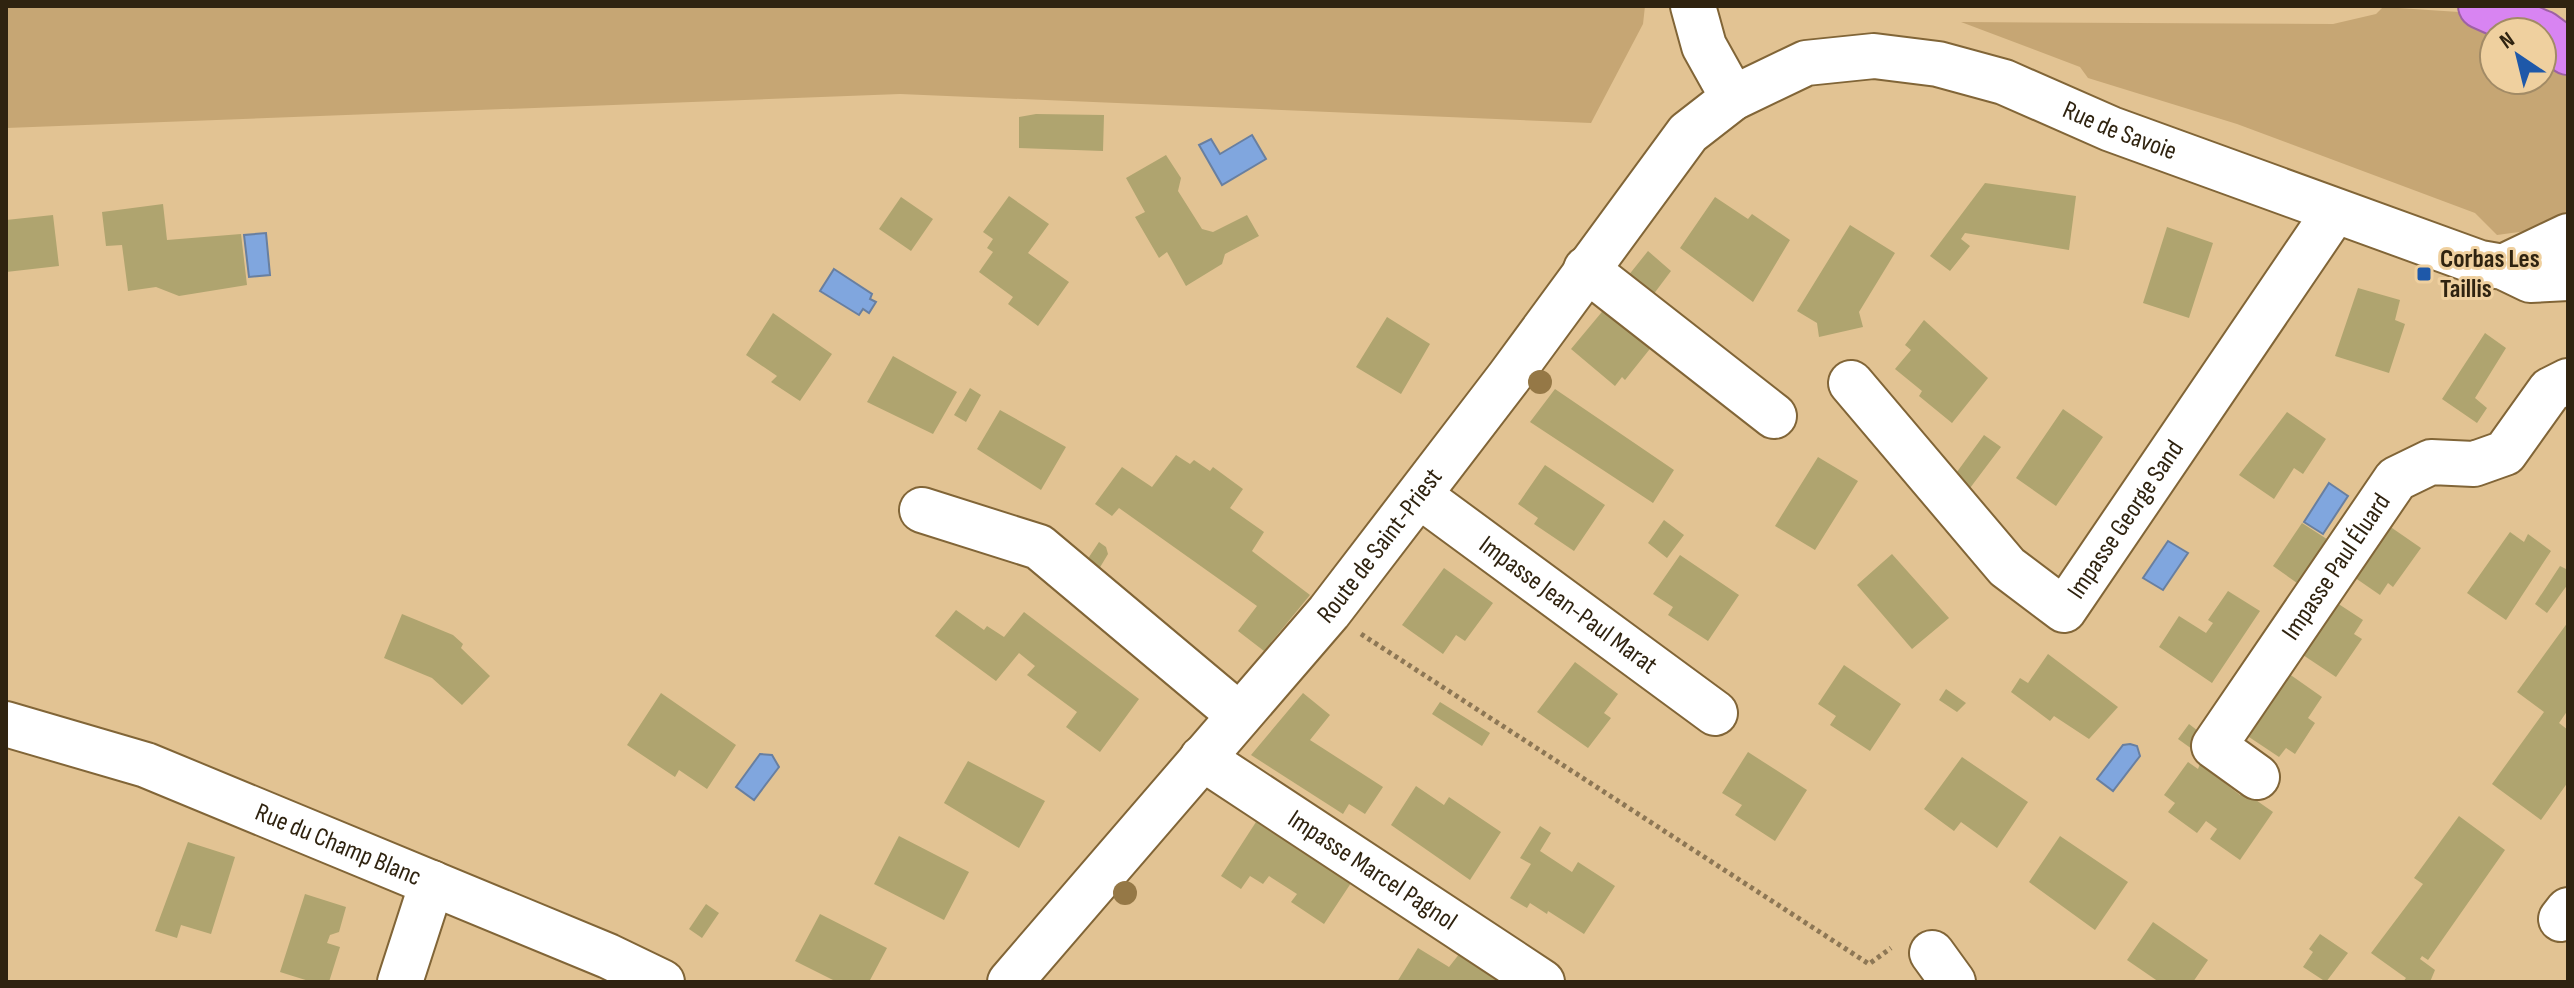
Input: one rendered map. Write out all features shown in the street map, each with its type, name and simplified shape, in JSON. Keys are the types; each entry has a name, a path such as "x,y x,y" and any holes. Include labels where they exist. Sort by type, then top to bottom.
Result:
{"highway":[{"path":"2481,6 2503,16"}],"street":[{"path":"1695,16 1713,65 1733,98"},
{"name":"Rue de Savoie","path":"1733,98 1806,63 1874,56 1938,64 2004,82 2111,129 2480,263 2503,267 2530,280 2568,278"},
{"name":"Route de Saint-Priest","path":"1010,982 1329,612 1420,496 1688,133 1733,98"},
{"name":"Impasse George Sand","path":"1851,383 2007,567 2064,610 2335,211"},
{"path":"2503,267 2568,236"},
{"path":"1586,269 1774,416"},
{"name":"Impasse Paul Éluard","path":"2257,777 2214,746 2396,479 2431,462 2474,464 2505,453 2550,390 2568,381"},
{"name":"Impasse Jean-Paul Marat","path":"1420,496 1715,713"},
{"path":"922,510 1039,547 1238,714"},
{"name":"Rue du Champ Blanc","path":"6,724 146,765 662,982"},
{"name":"Impasse Marcel Pagnol","path":"1202,758 1542,982"},
{"path":"400,982 432,883"}],"path":[{"path":"1329,612 1869,964 1892,948 1942,968"}],"shaded area":[{"path":"6,6 1645,6 1643,24 1591,123 900,94 6,128"},
{"path":"2383,7 2459,12 2478,20 2478,96 2558,96 2558,66 2568,74 2568,210 2541,229 2497,235 2475,213 2237,124 2088,78 2080,67 1961,22 2333,24 2376,14"}],"water":[{"path":"1252,135 1266,159 1222,185 1199,145 1211,139 1220,154"},
{"path":"266,233 270,275 249,277 244,235"},
{"path":"834,269 872,294 870,299 876,302 869,313 863,309 859,315 820,291"},
{"path":"2329,483 2348,496 2323,534 2304,522"},
{"path":"2168,541 2188,553 2163,590 2143,578"},
{"path":"2123,745 2137,746 2140,756 2113,791 2097,779"},
{"path":"760,754 772,755 779,767 754,800 736,787"}],"building":[{"path":"1036,114 1104,115 1103,151 1019,148 1019,117"},
{"path":"1166,155 1181,178 1178,191 1202,229 1213,232 1247,215 1259,236 1225,254 1222,264 1186,286 1167,252 1159,258 1135,217 1145,212 1126,178"},
{"path":"1985,183 2076,196 2069,250 1965,233 1961,239 1970,246 1950,271 1930,256"},
{"path":"1009,196 1049,224 1028,253 1069,282 1038,326 1008,304 1013,297 979,272 993,252 987,248 993,239 983,232"},
{"path":"901,197 933,219 911,251 879,229"},
{"path":"1715,197 1748,219 1752,214 1790,240 1753,302 1680,248"},
{"path":"163,204 167,240 241,234 247,285 179,296 156,287 128,291 122,245 106,246 102,212"},
{"path":"53,215 59,266 6,272 6,220"},
{"path":"1850,225 1895,253 1859,312 1863,327 1819,337 1817,323 1797,311"},
{"path":"2167,227 2213,243 2189,318 2143,303"},
{"path":"1648,251 1671,271 1653,295 1628,276"},
{"path":"2358,288 2400,300 2395,320 2405,324 2389,373 2335,356"},
{"path":"1606,307 1653,345 1625,380 1622,377 1615,386 1571,349"},
{"path":"773,313 832,354 800,401 771,382 777,376 746,355"},
{"path":"1387,317 1430,344 1401,394 1356,367"},
{"path":"1924,320 1988,378 1952,423 1919,396 1922,391 1895,369 1911,350 1905,345"},
{"path":"2485,333 2506,348 2475,398 2487,408 2477,423 2442,399"},
{"path":"893,356 957,392 933,434 867,402"},
{"path":"970,388 981,395 966,422 954,415"},
{"path":"1555,389 1674,470 1653,503 1530,422"},
{"path":"2063,409 2103,437 2056,506 2016,478"},
{"path":"1000,410 1066,447 1041,490 977,449"},
{"path":"2287,412 2326,439 2303,474 2294,468 2274,499 2239,475"},
{"path":"1984,435 2001,447 1967,492 1954,476"},
{"path":"1176,455 1190,464 1194,460 1210,471 1213,467 1243,489 1230,508 1264,532 1252,551 1310,595 1264,651 1238,631 1257,606 1119,508 1112,516 1095,504 1122,467 1152,487"},
{"path":"1818,457 1858,481 1815,550 1775,526"},
{"path":"1545,465 1605,505 1574,551 1534,524 1538,518 1518,504"},
{"path":"2379,519 2421,548 2393,587 2388,583 2380,595 2351,575"},
{"path":"1664,520 1684,535 1667,558 1648,543"},
{"path":"2302,523 2336,545 2307,590 2273,566"},
{"path":"2510,532 2524,542 2528,534 2551,551 2506,620 2467,593"},
{"path":"1099,542 1106,547 1108,554 1099,569 1087,560"},
{"path":"1892,554 1949,618 1912,649 1857,585"},
{"path":"1680,555 1739,595 1708,641 1668,615 1673,607 1653,594"},
{"path":"2560,566 2568,570 2568,584 2547,613 2535,604"},
{"path":"1444,568 1493,603 1465,641 1456,635 1443,654 1402,625"},
{"path":"2228,591 2260,611 2212,683 2159,647 2179,616 2206,633 2213,623 2208,620"},
{"path":"2334,601 2363,620 2354,634 2362,639 2336,677 2294,649"},
{"path":"956,610 984,630 987,626 1004,637 1024,612 1139,699 1100,752 1066,727 1077,712 1027,675 1035,666 1019,653 996,681 935,636"},
{"path":"402,614 453,635 463,644 461,648 490,676 462,705 432,678 384,658"},
{"path":"2568,622 2568,710 2559,723 2568,730 2568,782 2541,820 2492,784 2544,712 2517,692"},
{"path":"2048,654 2118,707 2089,739 2054,716 2050,721 2011,692 2020,678 2028,683"},
{"path":"1575,662 1618,694 1604,713 1611,718 1588,748 1537,712"},
{"path":"1844,665 1901,704 1870,751 1830,725 1836,716 1818,704"},
{"path":"2285,671 2322,697 2308,718 2315,723 2295,754 2286,748 2279,757 2237,729"},
{"path":"1946,689 1966,703 1957,712 1939,700"},
{"path":"661,693 736,745 707,789 679,770 675,777 627,745"},
{"path":"1303,693 1330,715 1310,740 1383,787 1365,814 1349,804 1343,814 1251,755"},
{"path":"1440,702 1490,733 1482,746 1432,714"},
{"path":"2189,724 2202,734 2192,749 2178,739"},
{"path":"1748,752 1807,790 1775,841 1735,815 1742,805 1722,793"},
{"path":"1962,757 2028,802 1997,848 1961,822 1954,831 1924,809"},
{"path":"968,761 1045,801 1019,848 944,803"},
{"path":"2188,762 2198,769 2200,764 2240,795 2243,791 2273,812 2240,860 2210,839 2217,829 2206,821 2197,833 2168,812 2175,803 2164,795"},
{"path":"1416,786 1444,805 1449,797 1501,832 1470,880 1391,825"},
{"path":"2459,816 2505,850 2428,960 2422,956 2420,959 2435,970 2430,982 2403,982 2406,978 2371,953 2423,884 2414,878"},
{"path":"1256,822 1274,833 1277,828 1336,866 1333,871 1351,883 1324,924 1291,902 1297,894 1269,876 1263,884 1250,876 1241,889 1221,876"},
{"path":"1540,826 1551,833 1540,851 1572,872 1578,862 1615,886 1584,934 1548,911 1547,914 1530,903 1527,908 1510,898 1531,864 1520,858"},
{"path":"899,836 969,872 944,920 874,884"},
{"path":"2060,836 2128,882 2095,930 2029,882"},
{"path":"188,842 235,857 211,934 181,925 177,938 155,931"},
{"path":"305,894 346,907 339,932 330,935 327,943 340,947 329,982 312,982 280,972"},
{"path":"706,904 719,913 702,938 689,929"},
{"path":"820,914 887,948 869,982 837,982 795,961"},
{"path":"2153,922 2208,960 2193,982 2159,982 2127,960"},
{"path":"2320,934 2348,953 2326,982 2303,967 2313,952 2309,949"},
{"path":"1418,948 1449,967 1460,953 1516,982 1397,982"}],"place":[{"name":"Corbas Les Taillis","path":"2424,274"}]}
